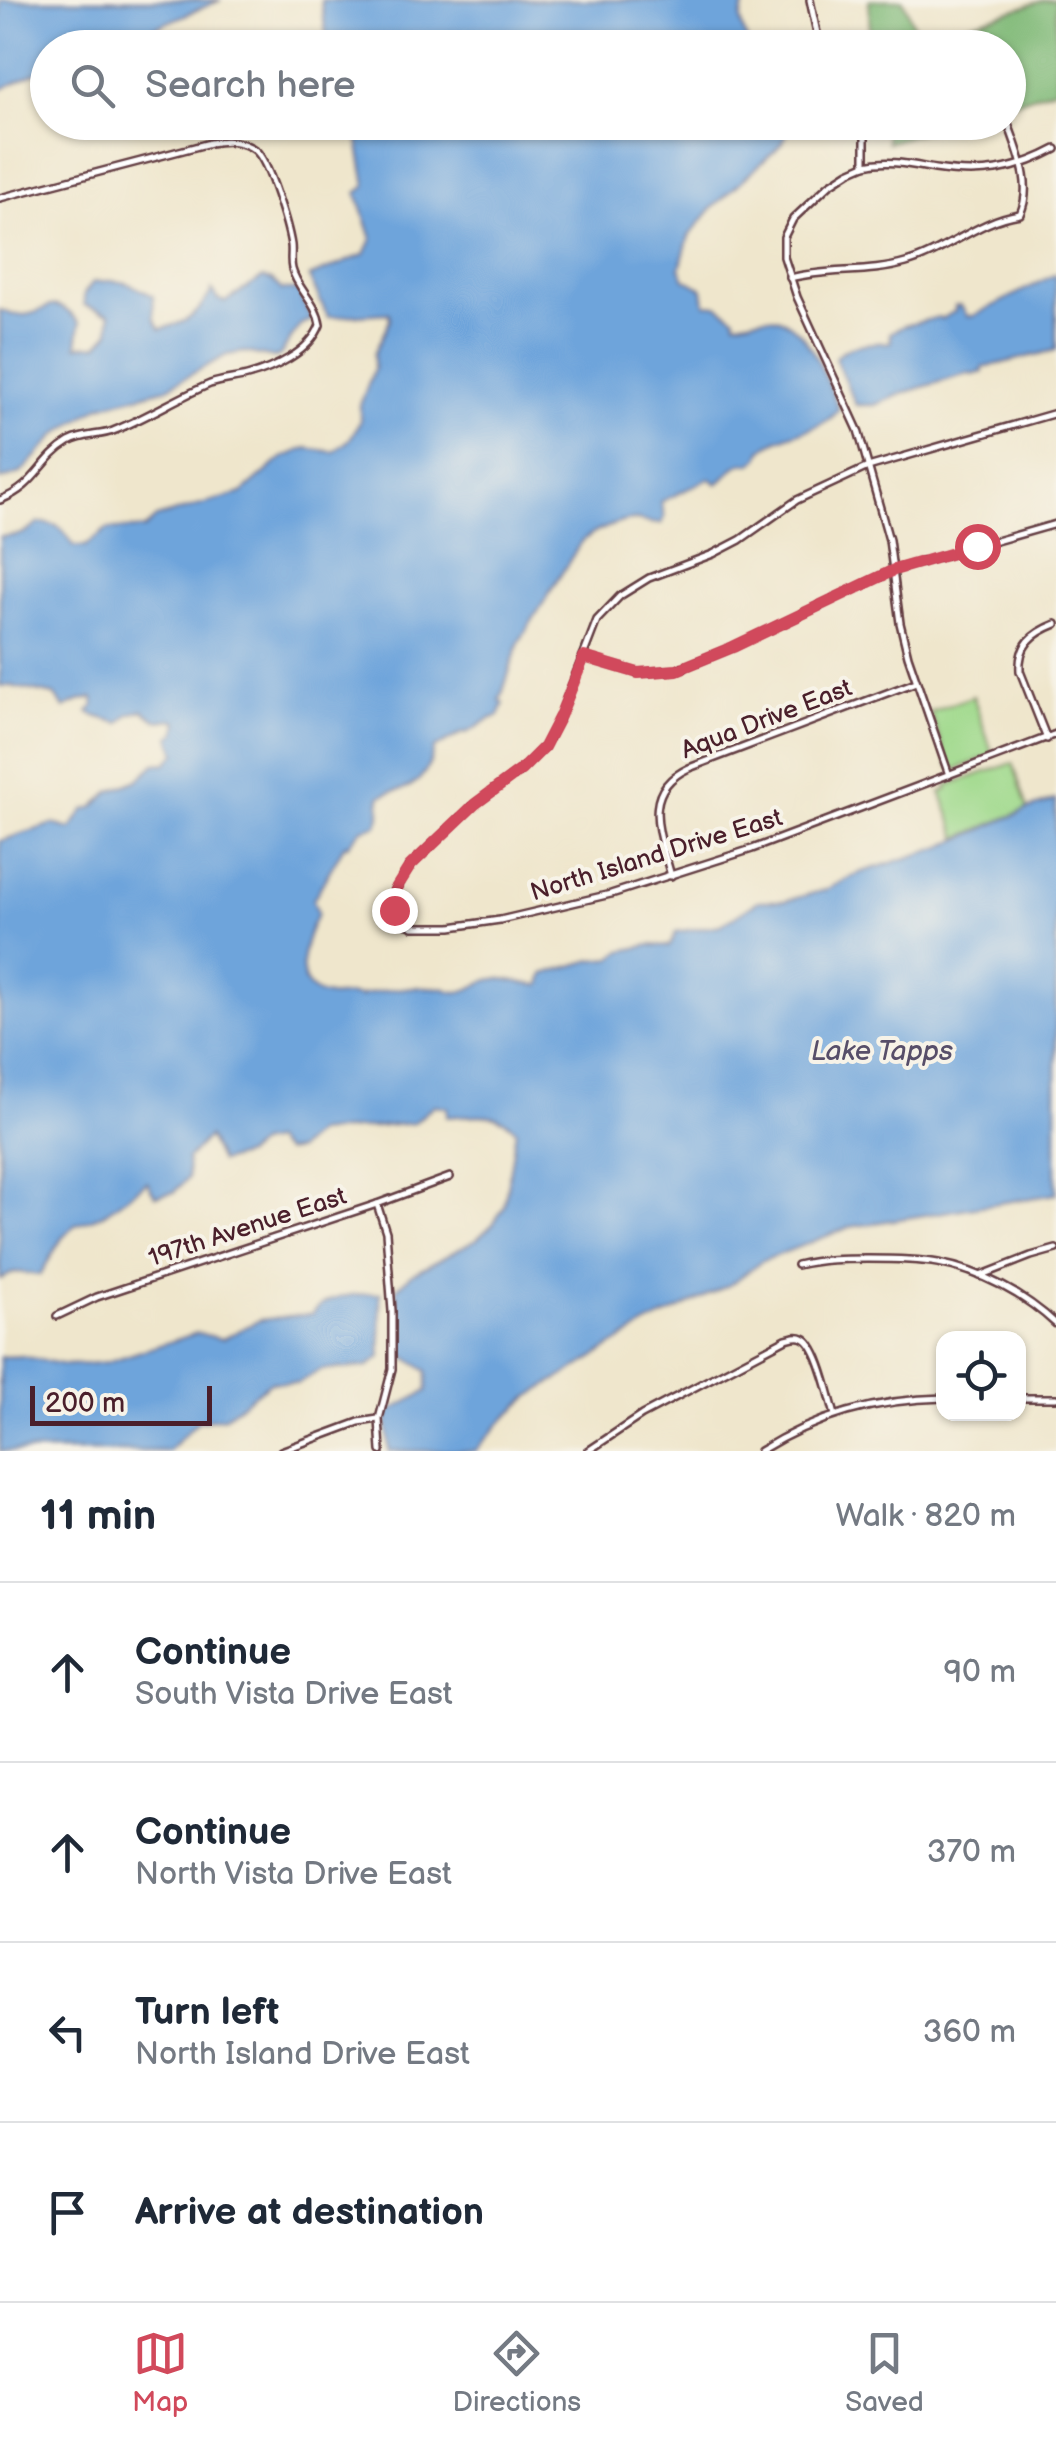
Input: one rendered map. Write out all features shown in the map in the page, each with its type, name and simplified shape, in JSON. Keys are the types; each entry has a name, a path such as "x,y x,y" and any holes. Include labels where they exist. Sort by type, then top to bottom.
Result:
{"street":[{"path":"810,0 818,30"},
{"path":"865,140 865,165"},
{"path":"790,278 912,262 1002,216 1020,214 1025,189 1014,140"},
{"path":"0,198 208,144 244,144 258,152 264,162 290,240 292,268 320,325 309,342 277,364 209,385 108,433 68,443 23,488 0,500"},
{"path":"949,775 900,623 890,540 854,421 790,278 783,246 789,225 828,185 865,165 885,162 966,172 1022,166 1056,149"},
{"name":"North Island Drive East","path":"1056,414 868,467 797,500 734,544 649,578 620,596 597,620 544,747 521,770 475,804 410,866 395,890 394,910 413,927 475,924 556,908 752,849 1056,734"},
{"path":"584,657 638,673 677,670 894,570 1056,524"},
{"path":"1048,738 1019,662 1028,640 1056,624"},
{"name":"Aqua Drive East","path":"671,876 657,810 662,791 672,777 916,682"},
{"name":"197th Avenue East","path":"57,1316 97,1297 450,1177"},
{"path":"377,1204 385,1224 390,1261 392,1359 379,1418 381,1451"},
{"path":"980,1276 1056,1250"},
{"path":"797,1266 824,1260 938,1263 980,1276 1035,1306 1056,1324"},
{"path":"588,1451 677,1396 786,1339 801,1337 810,1344 835,1416"},
{"path":"1026,1398 1056,1398"},
{"path":"760,1451 804,1427 835,1416 898,1401 936,1399"},
{"path":"281,1451 379,1418"}],"green space":[{"path":"869,0 903,0 915,28 959,27 1056,0 1056,88 1026,98 1026,30 870,30"},
{"path":"973,696 993,755 954,770 949,766 930,712"},
{"path":"1013,763 1028,809 958,838 941,792 947,790 947,785"}],"water":[{"path":"0,0 221,0 149,30 30,30 30,75 0,90"},
{"path":"321,0 748,0 741,18 742,30 325,30"},
{"name":"Lake Tapps","path":"358,140 784,140 711,209 689,236 680,268 685,279 703,289 705,304 717,305 735,317 736,322 768,317 794,327 813,352 839,409 824,422 772,443 756,461 737,466 717,484 710,478 661,502 665,517 662,523 623,522 581,542 519,642 500,700 504,703 499,716 434,749 427,769 416,782 380,797 377,825 362,829 345,844 313,900 318,913 302,962 303,974 316,992 361,997 412,987 452,992 494,979 541,985 544,974 612,958 622,951 650,945 670,946 676,932 721,925 758,901 785,901 825,890 862,872 942,847 1056,800 1056,1194 850,1227 762,1261 731,1284 645,1326 529,1397 475,1451 389,1451 389,1412 427,1391 427,1371 398,1352 396,1289 411,1275 477,1239 504,1207 516,1130 501,1119 484,1115 447,1117 447,1107 434,1105 414,1123 316,1133 297,1150 284,1152 273,1141 258,1144 246,1155 220,1162 208,1137 187,1159 188,1178 174,1192 155,1196 147,1182 102,1215 75,1225 62,1238 40,1275 16,1272 0,1279 0,841 53,824 71,829 84,810 94,807 109,792 138,780 155,764 167,763 176,753 170,737 176,733 178,721 159,721 143,710 129,714 120,723 88,712 94,706 93,698 64,708 54,695 0,686 0,536 21,534 46,523 61,528 74,546 85,546 107,529 144,529 156,518 242,493 282,458 306,448 334,452 350,439 360,422 360,405 374,369 374,354 390,320 389,313 328,317 309,277 365,254 372,239 357,193 366,186"},
{"path":"1056,274 1056,350 982,368 983,372 903,393 875,405 856,405 835,358 846,349 891,342 890,333 904,326 942,319 955,311 955,306 973,316"},
{"path":"262,278 272,280 282,290 298,290 312,320 301,324 280,355 227,355 164,389 100,406 56,435 21,473 0,480 0,310 17,315 61,307 80,323 77,346 98,345 110,332 110,314 84,305 84,294 93,282 124,283 153,296 154,318 160,329 191,317 212,290 217,299 225,302"},
{"path":"380,1293 381,1357 367,1367 321,1370 298,1383 271,1382 224,1417 198,1421 168,1451 0,1451 0,1357 22,1356 65,1365 107,1362 197,1333 222,1339 260,1320 312,1314 334,1299"}],"route":[{"path":"394,910 395,890 410,866 475,804 521,770 544,747 584,657 638,673 686,668 894,570 977,546"}]}
